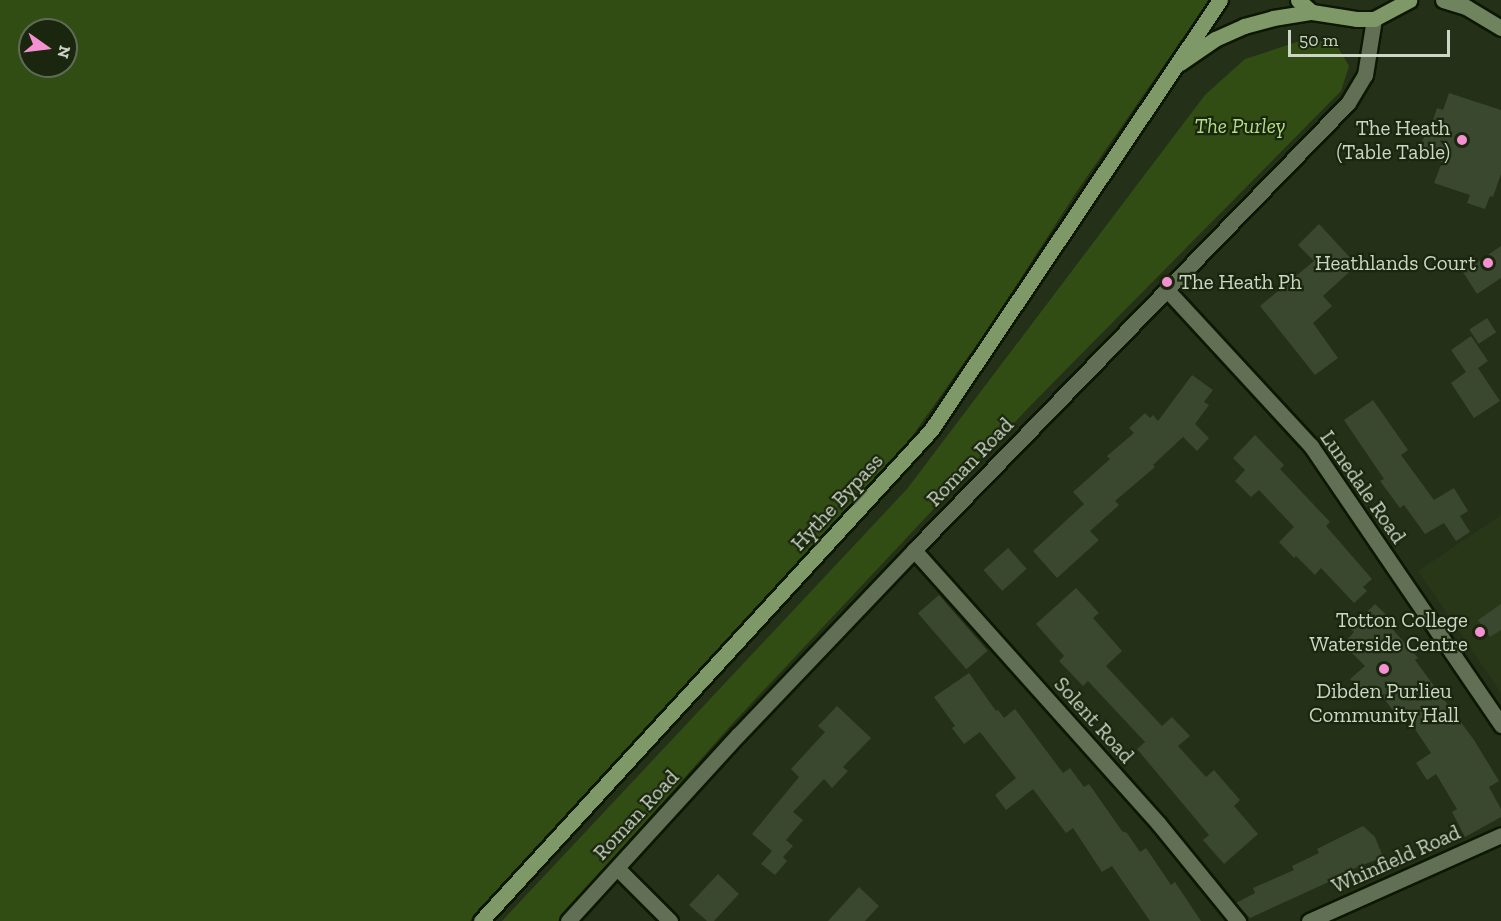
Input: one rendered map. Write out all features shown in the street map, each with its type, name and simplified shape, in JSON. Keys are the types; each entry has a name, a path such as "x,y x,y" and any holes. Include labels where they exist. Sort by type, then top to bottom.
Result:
{"main road":[{"name":"Hythe Bypass","path":"481,921 931,430 1220,0"},
{"path":"1298,0 1312,12 1357,19 1374,19 1409,0"},
{"name":"Hythe Bypass","path":"1172,69 1215,39 1244,26 1312,12"}],"street":[{"path":"1443,0 1466,7 1501,28"},
{"name":"Roman Road","path":"568,921 914,550 1168,291 1348,103 1365,75 1374,19"},
{"name":"Lunedale Road","path":"1168,291 1311,446 1501,725"},
{"name":"Solent Road","path":"914,550 1158,823 1238,921"},
{"name":"Whinfield Road","path":"1309,921 1501,835"},
{"path":"617,868 670,921"}],"shaded area":[{"name":"Totton College Waterside Centre","path":"1501,515 1501,693 1418,571"}],"green space":[{"path":"0,0 1209,0 1077,191 990,326 903,449 470,921 0,921"},
{"name":"The Purley","path":"1306,39 1336,44 1349,66 1341,91 1032,404 732,724 558,921 502,921 907,489 1205,95 1245,59"}],"building":[{"name":"The Heath (Table Table)","path":"1449,93 1501,110 1501,174 1493,197 1490,196 1485,209 1467,203 1470,195 1434,183 1442,162 1418,154 1428,125 1431,126 1437,108 1443,110"},
{"path":"1319,224 1357,265 1323,296 1332,306 1313,323 1338,358 1315,375 1260,306 1314,261 1298,245"},
{"name":"Heathlands Court","path":"1501,246 1501,278 1477,294 1463,272"},
{"path":"1487,318 1496,332 1479,344 1469,329"},
{"path":"1471,336 1488,361 1478,368 1500,401 1474,418 1451,383 1466,372 1451,350"},
{"path":"1192,375 1213,390 1204,402 1209,405 1195,424 1209,438 1197,451 1183,437 1153,465 1155,467 1115,501 1119,505 1090,531 1099,540 1057,578 1033,551 1084,504 1073,492 1110,459 1107,456 1134,433 1129,428 1145,413 1150,418 1153,415 1158,421"},
{"path":"1373,400 1408,450 1401,455 1434,500 1454,488 1468,511 1460,516 1470,532 1456,541 1444,523 1425,534 1404,505 1400,508 1380,481 1384,479 1344,420"},
{"path":"1255,435 1284,465 1280,469 1330,522 1326,526 1372,579 1363,587 1367,591 1354,603 1321,568 1315,575 1296,556 1294,558 1279,542 1294,527 1259,490 1251,497 1235,481 1245,470 1233,458"},
{"path":"1008,548 1027,569 1002,591 983,570"},
{"path":"1076,588 1099,613 1093,618 1122,651 1106,666 1162,726 1172,717 1190,736 1178,746 1206,777 1214,770 1240,800 1234,806 1258,834 1224,864 1203,840 1209,835 1137,749 1145,742 1088,681 1083,686 1059,661 1064,656 1036,624"},
{"path":"939,595 988,651 966,669 918,613"},
{"path":"1375,604 1392,620 1388,624 1418,658 1415,660 1474,740 1499,781 1489,787 1501,809 1501,817 1465,837 1452,812 1457,809 1436,774 1427,780 1416,763 1431,753 1400,707 1394,712 1379,692 1369,701 1350,679 1365,666 1343,644 1354,632 1350,628"},
{"path":"1501,604 1501,630 1490,637 1478,620"},
{"path":"969,673 996,711 998,710 1004,718 1015,709 1063,773 1070,768 1084,787 1089,784 1140,852 1146,848 1171,885 1175,882 1201,921 1150,921 1112,866 1102,872 1073,828 1066,833 1033,789 1006,810 995,795 1016,778 980,732 964,744 952,728 955,726 934,697"},
{"path":"837,706 871,738 843,767 848,771 832,788 824,779 793,812 803,820 786,840 793,846 783,857 787,861 775,875 761,864 772,851 752,834 799,777 791,769 825,732 818,726"},
{"path":"1363,826 1375,837 1383,857 1343,873 1344,875 1250,918 1236,903 1255,893 1253,888 1294,870 1292,866 1319,853 1317,849"},
{"path":"718,874 739,894 714,921 707,921 689,905"},
{"path":"859,887 879,906 865,921 828,921"}],"place":[{"name":"The Heath (Table Table)","path":"1462,140"},
{"name":"Heathlands Court","path":"1488,263"},
{"name":"The Heath Ph","path":"1167,282"},
{"name":"Totton College Waterside Centre","path":"1480,632"},
{"name":"Dibden Purlieu Community Hall","path":"1384,669"}]}
